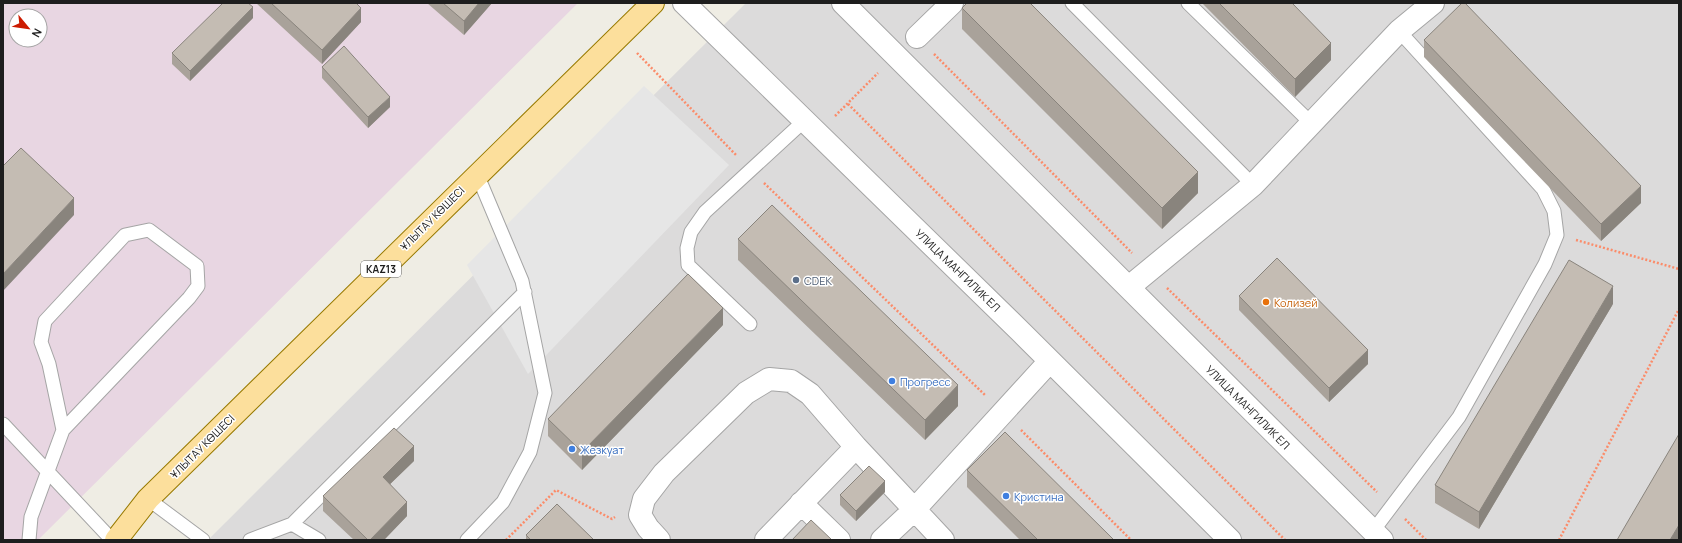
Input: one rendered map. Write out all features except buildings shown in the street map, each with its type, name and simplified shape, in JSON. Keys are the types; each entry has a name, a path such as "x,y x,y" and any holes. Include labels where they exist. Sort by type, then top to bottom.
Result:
{"main road":[{"name":"ҰЛЫТАУ КӨШЕСІ","path":"116,540 148,499 652,3"}],"street":[{"name":"УЛИЦА МАНГИЛИК ЕЛ","path":"684,3 1050,361 1230,540"},
{"name":"УЛИЦА МАНГИЛИК ЕЛ","path":"843,3 895,57 1129,287 1377,536"},
{"path":"917,37 952,3"},
{"path":"1129,287 1253,185 1399,31 1433,3"},
{"path":"882,540 914,510 1050,361"},
{"path":"659,540 648,528 640,515 644,498 664,473 746,393 769,379 791,381 810,394 856,447 943,540"},
{"path":"766,540 856,447"},
{"path":"801,503 838,540"}],"lane":[{"path":"1072,3 1253,185"},
{"path":"1188,3 1311,123"},
{"path":"1377,536 1392,506 1459,416 1545,264 1557,235 1554,211 1542,189 1399,31"},
{"path":"750,324 688,265 687,248 691,232 705,212 751,170 811,127"},
{"path":"467,540 503,502 530,452 545,393 522,281 477,174"},
{"path":"29,540 30,517 63,430 189,298 198,286 197,266 149,230 125,235 45,321 41,342 49,364 63,430"},
{"path":"250,540 292,524 525,292"},
{"path":"3,424 48,470 112,540"},
{"path":"148,499 203,540"},
{"path":"292,524 319,540"}],"path":[{"path":"619,35 751,170 1003,412 1131,540"},
{"path":"917,37 1149,270 1426,540"},
{"path":"811,127 848,104 895,57"},
{"path":"848,104 1285,540"},
{"path":"1557,235 1679,269"},
{"path":"1559,540 1679,309"},
{"path":"506,540 556,490 612,519 644,498"}],"shaded area":[{"path":"3,3 578,3 38,540 3,540"},
{"path":"746,3 1679,3 1679,540 208,540"},
{"path":"644,86 729,165 528,374 467,265"}],"place":[{"name":"CDEK","path":"796,280"},
{"name":"Колизей","path":"1266,302"},
{"name":"Прогресс","path":"892,381"},
{"name":"Жезкуат","path":"572,449"},
{"name":"Кристина","path":"1006,496"}]}
